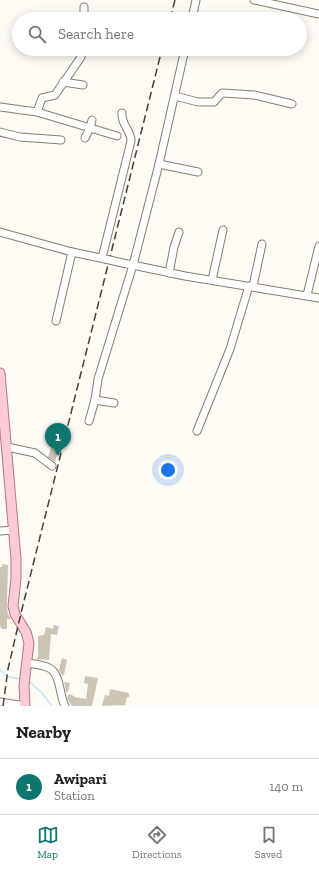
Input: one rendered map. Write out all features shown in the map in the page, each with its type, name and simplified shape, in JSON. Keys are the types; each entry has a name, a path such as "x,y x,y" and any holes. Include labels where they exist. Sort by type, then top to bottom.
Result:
{"main road":[{"path":"0,373 2,414 7,448 17,570 13,606 15,614 28,636 27,663 24,685 25,706"}],"street":[{"path":"193,12 196,0"},
{"path":"258,0 319,14"},
{"path":"84,7 84,12"},
{"path":"37,112 42,98 55,95 81,56"},
{"path":"89,421 95,400 98,379 159,164 183,56"},
{"path":"63,82 83,85"},
{"path":"174,96 198,102 211,103 214,102 222,93 237,93 292,104"},
{"path":"0,107 37,112 91,124 117,136"},
{"path":"103,258 131,141 130,132 122,120 122,113"},
{"path":"85,138 91,124"},
{"path":"0,132 20,137 61,140"},
{"path":"159,164 198,172"},
{"path":"212,280 223,230"},
{"path":"0,232 72,252 168,273 319,298"},
{"path":"168,273 179,232"},
{"path":"197,431 230,349 251,286 262,244"},
{"path":"307,295 319,246"},
{"path":"56,321 72,252"},
{"path":"95,400 114,403"},
{"path":"7,448 35,452 52,466"},
{"path":"0,531 14,530"},
{"path":"27,663 53,670 57,678 61,698 65,706"},
{"path":"0,702 25,706"}],"building":[{"path":"52,444 59,446 55,462 48,457"},
{"path":"2,564 8,565 7,606 8,614 11,619 7,619 7,629 2,629 0,626 0,567 2,567"},
{"path":"54,625 59,626 57,635 51,634 49,660 36,659 38,657 38,636 44,635 46,627 53,629"},
{"path":"62,658 67,660 64,675 61,674 59,670"},
{"path":"85,676 98,678 92,706 72,706 67,698 69,694 74,697 86,699 88,684 84,683"},
{"path":"64,682 70,683 68,692 66,692"},
{"path":"110,689 129,693 129,697 127,697 125,705 102,706 105,695 109,696"}],"waterway":[{"path":"0,670 9,677 21,679"},
{"path":"29,681 42,693 52,706"}],"railway":[{"path":"172,12 175,0"},
{"path":"3,706 8,669 22,609 160,56"}],"place":[{"name":"Awipari","path":"58,456"}]}
